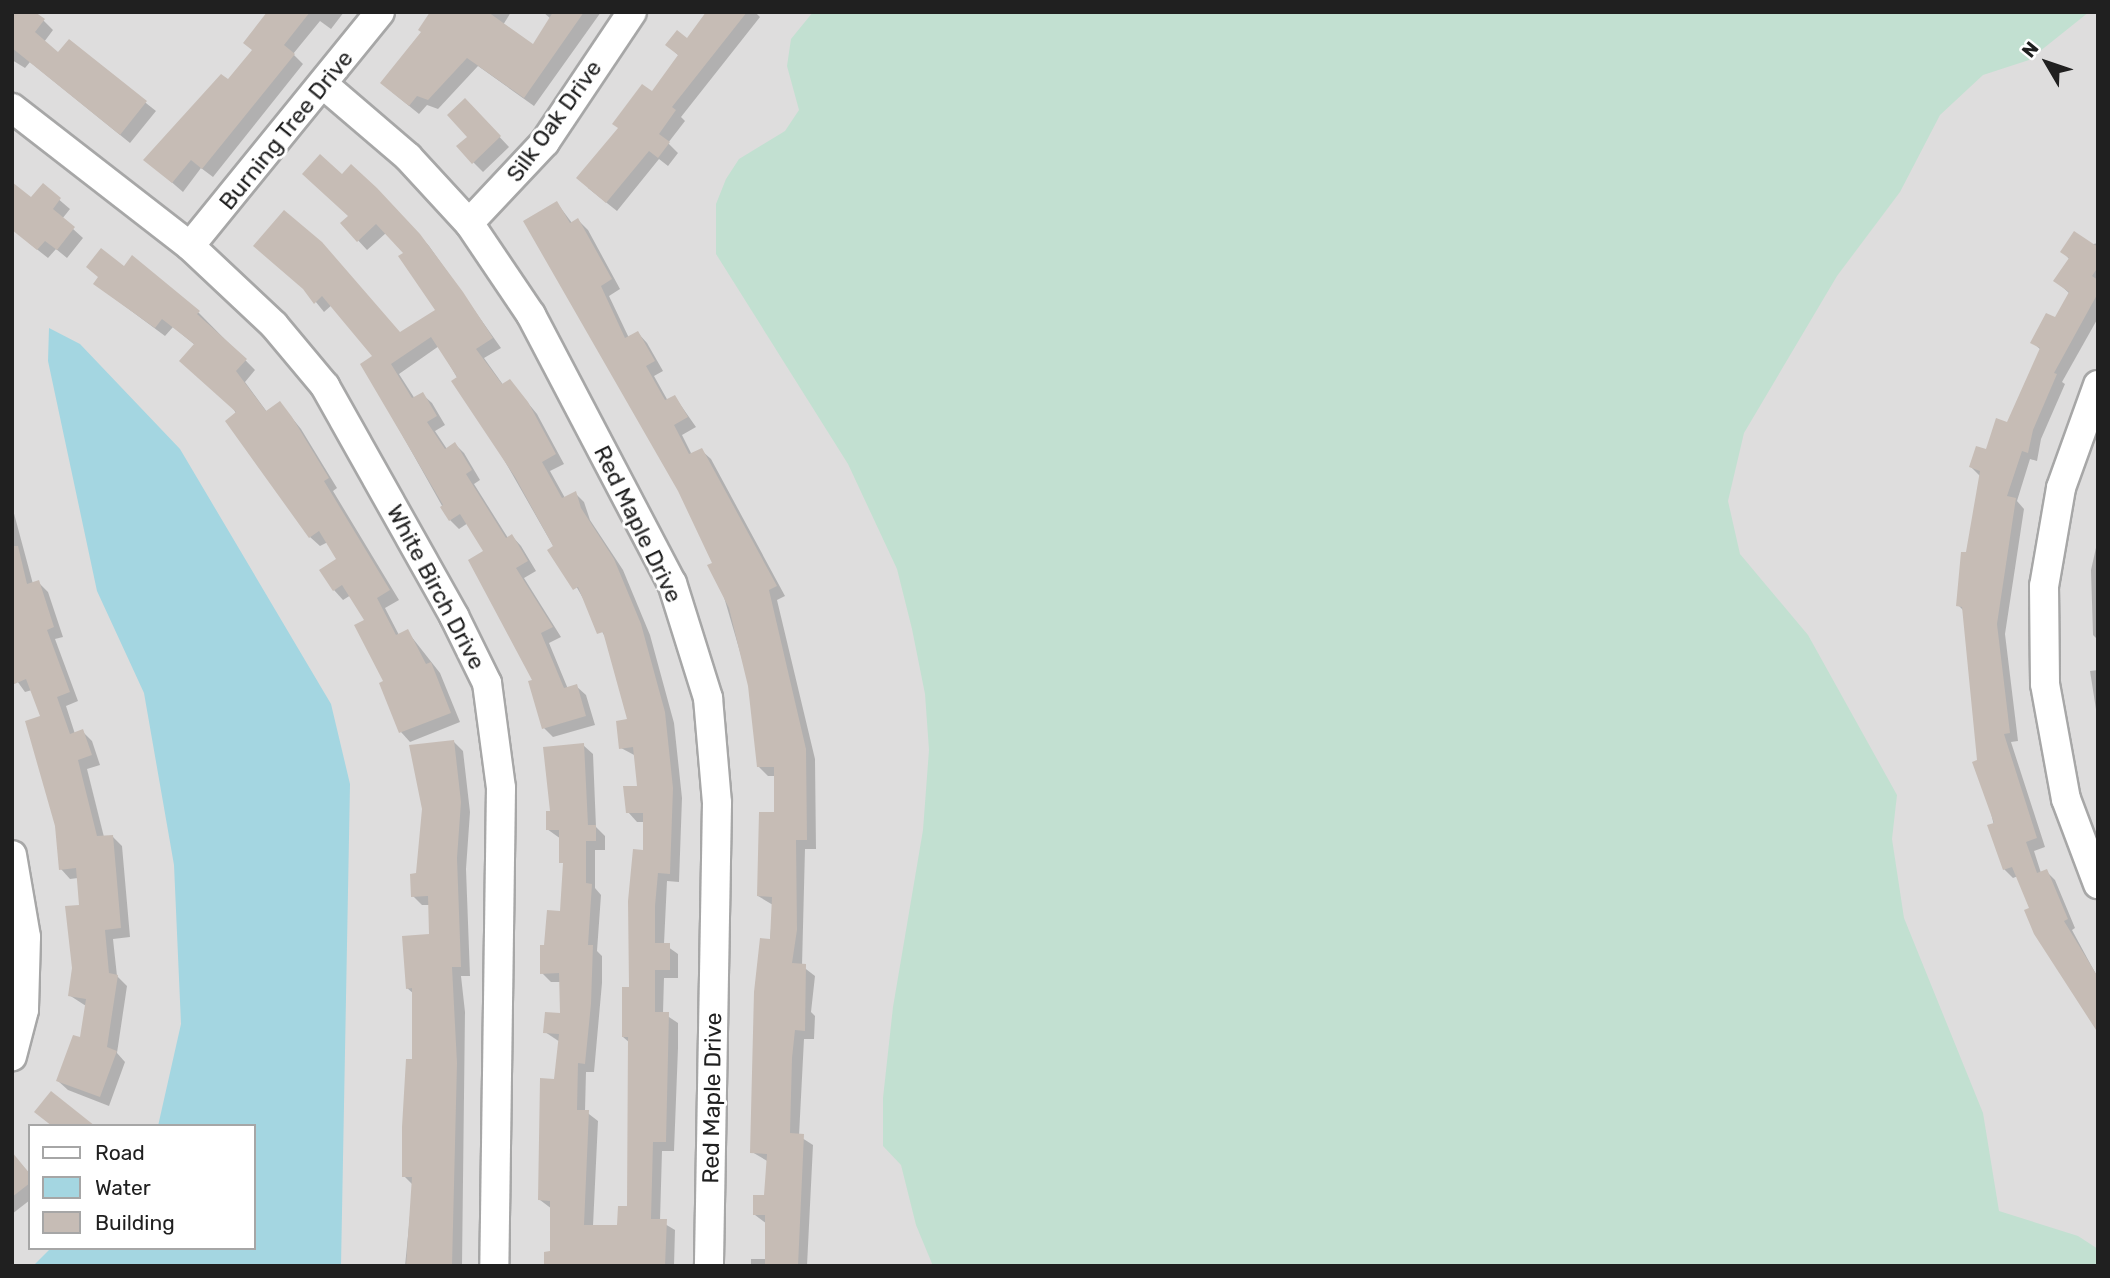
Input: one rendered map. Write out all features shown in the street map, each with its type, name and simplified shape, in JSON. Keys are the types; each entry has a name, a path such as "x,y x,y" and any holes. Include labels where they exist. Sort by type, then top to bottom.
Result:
{"street":[{"name":"Burning Tree Drive","path":"190,246 324,85 380,12"},
{"name":"Silk Oak Drive","path":"469,223 545,142 632,12"},
{"name":"Red Maple Drive","path":"324,85 408,157 469,223 531,315 639,515 671,583 708,698 717,803 709,1266"},
{"name":"White Birch Drive","path":"12,108 190,246 274,325 326,386 454,616 487,683 501,788 494,1266"},
{"path":"2098,385 2060,488 2045,586 2045,684 2066,799 2098,884"},
{"path":"12,855 26,937 24,1010 12,1056"}],"shaded area":[{"path":"12,12 2098,12 2098,1266 12,1266"}],"green space":[{"path":"813,12 2089,12 2029,60 1983,75 1940,115 1900,192 1837,276 1744,433 1728,501 1740,554 1808,635 1897,795 1892,839 1904,918 1983,1113 1999,1211 2078,1236 2098,1249 2098,1266 933,1266 916,1225 901,1165 883,1146 883,1098 893,1007 923,830 929,750 925,694 912,629 897,569 848,464 716,254 716,204 726,179 739,159 785,131 799,110 787,66 791,39"}],"water":[{"path":"49,328 80,344 180,449 331,704 350,784 341,1266 33,1266 49,1250 256,1250 256,1124 158,1124 181,1024 174,865 144,693 97,591 48,361"}],"building":[{"path":"12,12 35,12 45,19 35,32 58,52 69,39 147,101 120,135 12,48"},
{"path":"267,12 310,12 284,45 295,54 202,169 191,160 172,183 143,160 221,74 228,79 252,50 243,43"},
{"path":"430,12 488,12 533,44 553,12 584,12 524,98 467,58 428,100 417,96 409,106 380,83 421,32 418,30"},
{"path":"706,12 747,12 672,107 676,110 659,134 670,142 658,158 649,151 606,203 576,178 618,128 612,124 642,84 652,91 678,55 665,45 677,30 687,38"},
{"path":"465,98 501,136 472,164 456,146 467,137 447,115"},
{"path":"320,154 342,174 351,164 377,188 420,234 463,292 493,338 476,349 502,384 510,379 528,402 556,454 542,462 562,498 576,491 581,508 614,559 641,624 665,712 673,788 670,874 658,873 655,906 655,943 670,943 670,970 655,970 655,1012 669,1012 666,1142 653,1142 651,1219 667,1219 665,1266 544,1265 544,1252 550,1251 550,1201 538,1200 540,1078 554,1079 559,1034 543,1033 545,1012 560,1013 559,973 540,974 540,945 544,945 547,910 560,911 563,863 559,863 559,830 546,830 546,811 550,811 543,747 584,743 588,825 596,825 596,841 586,841 586,883 592,884 588,945 593,945 591,1004 585,1064 578,1063 577,1110 589,1110 584,1225 617,1225 618,1206 627,1206 628,1037 622,1037 622,987 629,987 628,901 633,849 643,850 643,813 626,813 623,786 637,786 633,747 619,749 616,721 627,719 603,632 597,634 578,587 573,590 547,550 553,546 515,477 451,381 457,377 431,337 391,364 412,398 423,392 437,416 427,422 445,449 455,442 472,470 466,474 506,538 512,534 528,561 516,568 553,627 541,633 564,688 577,684 586,716 542,729 528,681 532,680 468,560 483,551 460,514 449,521 440,507 443,505 360,364 372,356 322,296 314,304 303,289 253,246 284,210 322,242 400,332 435,310 398,256 403,253 376,224 357,242 340,223 348,216 302,174"},
{"path":"12,182 31,197 43,183 61,198 53,209 75,227 57,250 45,241 37,250 12,230"},
{"path":"557,201 570,223 578,218 612,279 601,286 625,338 638,331 655,361 646,366 665,400 675,395 688,417 674,425 689,454 702,448 777,586 769,590 806,749 807,840 796,840 797,930 792,963 806,964 805,1031 795,1030 790,1133 804,1134 798,1266 765,1266 765,1215 753,1215 753,1195 764,1195 767,1154 750,1153 754,992 760,938 770,939 772,897 757,896 759,812 774,812 774,767 757,767 748,686 729,608 707,565 712,563 678,491 523,221"},
{"path":"2074,231 2098,247 2098,267 2092,276 2098,280 2098,293 2054,373 2057,374 2033,430 2028,453 2022,451 2007,496 2016,498 1997,624 2010,733 2004,734 2037,838 2026,842 2037,873 2047,869 2068,919 2064,921 2098,977 2098,1033 2034,934 2024,910 2029,908 2012,867 2003,870 1987,825 1994,823 1972,762 1977,760 1962,607 1956,606 1961,552 1966,552 1980,471 1969,467 1976,446 1986,449 1996,418 2007,422 2040,348 2030,343 2046,313 2055,317 2069,292 2053,281 2069,258 2060,252"},
{"path":"101,248 124,266 132,255 200,311 197,314 247,359 236,371 266,411 280,401 329,478 324,481 390,590 377,598 396,635 408,629 426,664 431,662 451,713 399,733 379,683 383,681 354,625 364,620 342,585 333,591 319,570 336,559 319,531 309,538 225,421 236,412 179,361 194,344 162,319 155,328 93,284 98,277 86,267"},
{"path":"12,546 18,546 27,584 39,580 54,627 47,630 70,692 57,697 70,734 83,729 92,755 78,760 97,836 113,835 121,928 105,930 109,973 118,975 107,1047 117,1051 100,1097 56,1081 73,1035 80,1037 86,999 68,996 72,968 65,906 79,905 76,868 59,870 55,826 25,721 40,716 26,679 12,685"},
{"path":"454,740 461,802 457,858 461,967 452,967 457,1063 452,1266 406,1266 412,1177 402,1177 402,1127 406,1059 412,1059 412,988 406,989 402,936 429,934 428,896 411,897 410,874 416,873 422,809 409,745"},
{"path":"51,1091 92,1124 49,1124 34,1112"},
{"path":"12,1152 28,1172 28,1185 12,1197"}]}
